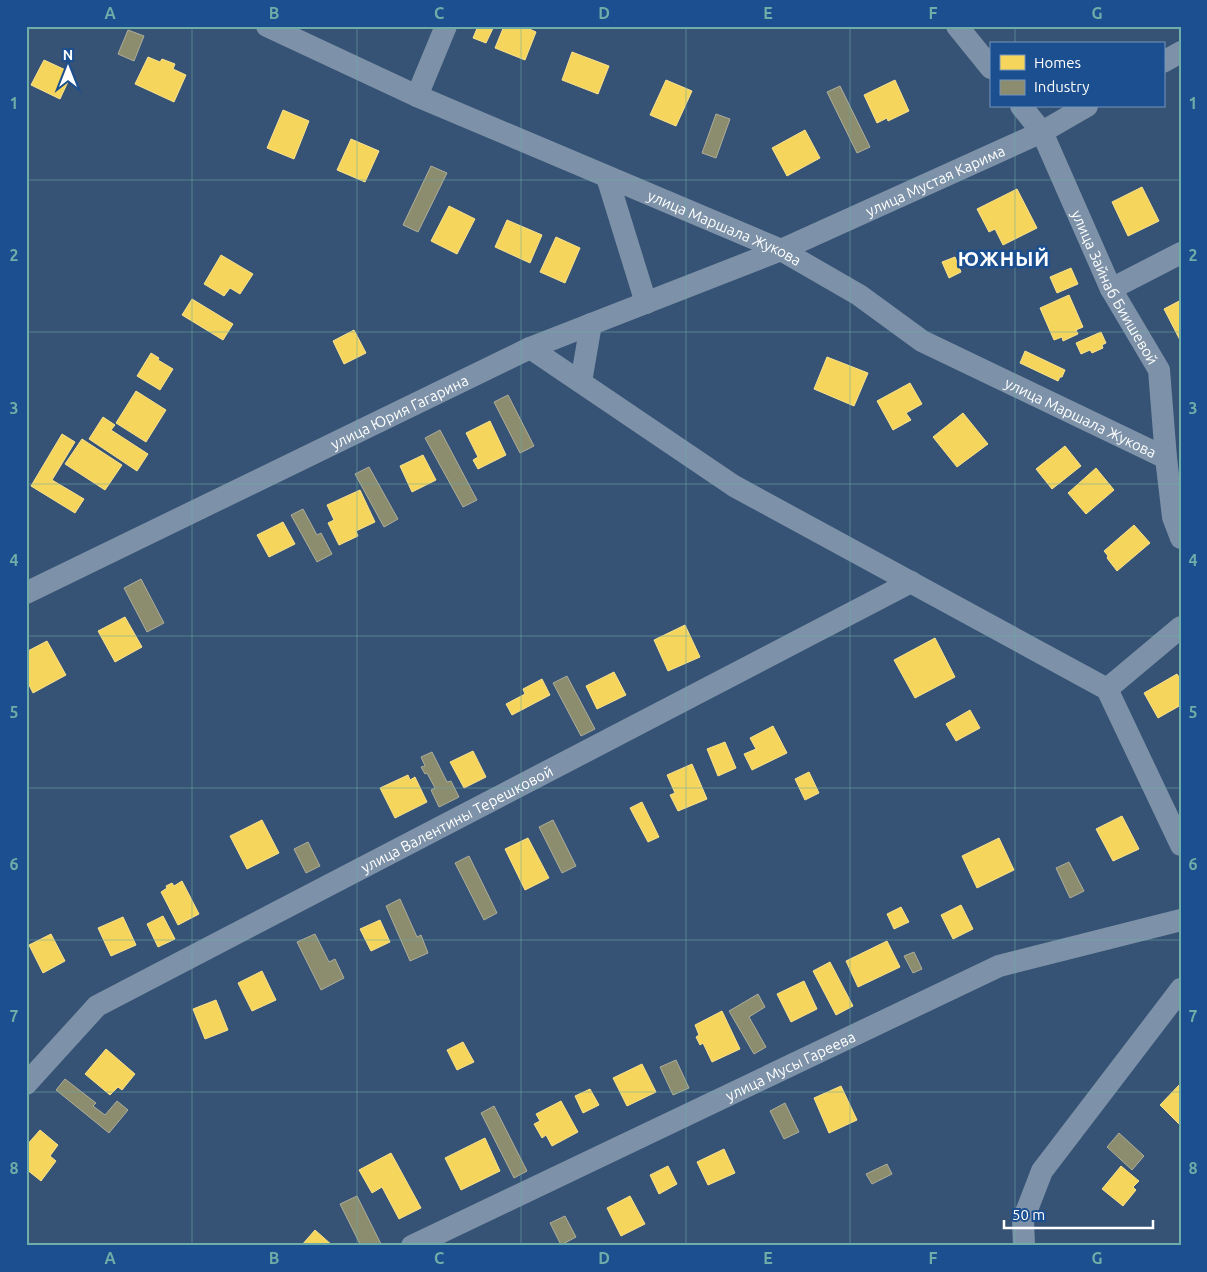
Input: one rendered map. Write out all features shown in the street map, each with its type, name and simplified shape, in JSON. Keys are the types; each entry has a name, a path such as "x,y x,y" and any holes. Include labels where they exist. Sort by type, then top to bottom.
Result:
{"street":[{"name":"улица Маршала Жукова","path":"267,26 417,96 781,250 859,295 922,341 1166,458"},
{"path":"417,96 446,26"},
{"path":"957,26 990,67"},
{"path":"1164,61 1181,52"},
{"name":"улица Зайнаб Биишевой","path":"1023,108 1042,132 1111,289 1159,370 1173,517 1181,538"},
{"name":"улица Мустая Карима","path":"781,250 1042,132 1084,108"},
{"path":"607,177 646,303"},
{"name":"улица Юрия Гагарина","path":"26,594 530,348 781,250"},
{"path":"1111,289 1181,253"},
{"path":"581,382 591,324"},
{"path":"530,348 734,486 1106,688 1181,845"},
{"name":"улица Валентины Терешковой","path":"26,1084 97,1006 911,582"},
{"path":"1106,688 1181,628"},
{"name":"улица Мусы Гареева","path":"412,1246 999,966 1181,920"},
{"path":"1024,1246 1023,1220 1042,1171 1181,989"}],"building: Homes":[{"path":"478,26 494,26 486,43 473,38"},
{"path":"504,26 523,26 536,32 525,60 495,48"},
{"path":"572,52 609,66 598,94 562,80"},
{"path":"148,57 160,62 162,59 175,64 173,69 186,75 174,102 135,84"},
{"path":"44,60 72,73 60,99 31,85"},
{"path":"666,80 692,91 676,126 650,115"},
{"path":"895,80 909,111 888,121 887,118 877,123 864,95"},
{"path":"283,110 309,121 294,159 267,148"},
{"path":"805,130 820,158 787,176 772,148"},
{"path":"351,139 379,151 365,182 337,170"},
{"path":"1142,187 1159,221 1128,236 1112,202"},
{"path":"1017,189 1037,228 1003,245 995,229 989,232 977,209"},
{"path":"449,206 475,219 457,254 431,241"},
{"path":"507,220 542,235 530,263 495,247"},
{"path":"556,237 580,248 565,283 540,272"},
{"path":"221,255 253,274 240,294 230,288 224,296 204,284"},
{"path":"955,257 961,272 949,278 942,262"},
{"path":"1071,268 1078,284 1057,293 1050,277"},
{"path":"1069,295 1083,327 1076,330 1078,334 1063,341 1062,337 1054,340 1040,308"},
{"path":"192,299 233,324 223,340 182,315"},
{"path":"1181,300 1181,342 1164,309"},
{"path":"354,330 366,353 344,364 333,341"},
{"path":"1101,332 1106,343 1102,345 1103,348 1092,353 1090,350 1081,354 1076,343"},
{"path":"1025,351 1065,370 1062,377 1058,381 1020,363"},
{"path":"151,353 159,358 158,360 173,369 160,390 137,376"},
{"path":"827,357 868,373 854,406 814,389"},
{"path":"910,383 922,404 906,413 911,420 893,430 877,401"},
{"path":"136,391 166,410 146,442 116,423"},
{"path":"963,413 988,444 957,467 933,437"},
{"path":"103,417 115,425 111,430 148,454 137,471 89,439"},
{"path":"490,421 506,455 478,469 473,460 478,457 466,433"},
{"path":"62,434 75,442 52,480 84,499 75,513 31,486"},
{"path":"82,439 122,465 105,490 65,464"},
{"path":"1065,446 1081,466 1052,489 1036,469"},
{"path":"423,455 436,480 412,492 400,466"},
{"path":"1096,468 1114,490 1086,514 1068,493"},
{"path":"360,490 375,522 356,531 358,536 339,545 328,523 334,520 327,505"},
{"path":"283,522 295,544 269,557 257,535"},
{"path":"1134,525 1150,543 1117,571 1104,551"},
{"path":"125,617 142,647 115,662 98,631"},
{"path":"685,625 700,657 668,671 654,640"},
{"path":"935,638 955,677 915,698 894,660"},
{"path":"47,641 66,675 33,693 26,679 26,652"},
{"path":"614,672 626,695 597,709 586,686"},
{"path":"1177,674 1181,680 1181,705 1158,718 1144,693"},
{"path":"542,679 550,695 512,715 506,704 525,694 523,689"},
{"path":"970,710 980,728 956,741 946,724"},
{"path":"773,726 787,753 752,770 744,754 756,749 750,738"},
{"path":"725,742 736,768 718,776 707,749"},
{"path":"473,751 486,777 464,788 450,762"},
{"path":"692,764 707,799 678,811 670,795 675,793 667,775"},
{"path":"809,772 819,793 805,800 795,779"},
{"path":"408,775 410,780 415,777 427,802 395,818 380,788"},
{"path":"642,802 659,837 648,842 630,808"},
{"path":"1122,816 1139,849 1113,861 1096,829"},
{"path":"262,820 279,853 247,869 230,836"},
{"path":"528,838 549,878 525,890 505,849"},
{"path":"999,838 1014,870 977,888 962,856"},
{"path":"182,881 199,914 178,925 161,892 167,888 166,886 172,883 174,886"},
{"path":"961,905 973,929 953,939 941,915"},
{"path":"901,907 909,922 894,929 887,914"},
{"path":"163,916 175,939 158,947 147,924"},
{"path":"123,917 136,945 111,956 98,928"},
{"path":"380,920 390,942 371,951 360,929"},
{"path":"51,934 65,961 43,973 29,945"},
{"path":"887,941 900,967 858,987 846,961"},
{"path":"830,962 853,1006 836,1015 813,971"},
{"path":"262,971 276,1000 252,1011 238,983"},
{"path":"804,981 817,1009 791,1022 777,994"},
{"path":"216,1000 228,1030 205,1039 193,1009"},
{"path":"722,1011 740,1049 712,1062 703,1043 700,1045 696,1037 699,1035 695,1025"},
{"path":"463,1042 474,1062 457,1070 447,1050"},
{"path":"106,1049 135,1074 122,1090 118,1087 110,1095 85,1074"},
{"path":"642,1064 656,1092 627,1106 613,1078"},
{"path":"1181,1083 1181,1124 1180,1125 1160,1105"},
{"path":"841,1086 857,1120 829,1133 814,1098"},
{"path":"590,1089 599,1105 583,1113 575,1096"},
{"path":"561,1101 578,1132 552,1146 546,1135 542,1138 534,1124 540,1121 536,1114"},
{"path":"40,1130 58,1145 50,1156 56,1161 41,1181 26,1169 26,1146"},
{"path":"485,1138 500,1171 461,1190 445,1158"},
{"path":"724,1149 735,1173 708,1185 697,1162"},
{"path":"391,1153 421,1208 399,1219 382,1187 372,1193 359,1170"},
{"path":"668,1166 677,1184 659,1194 650,1175"},
{"path":"1121,1166 1139,1181 1133,1187 1136,1190 1123,1206 1102,1189"},
{"path":"630,1196 645,1224 621,1236 607,1208"},
{"path":"315,1230 333,1246 301,1246"}],"building: Industry":[{"path":"128,30 144,36 134,61 118,54"},
{"path":"840,86 870,147 857,153 827,92"},
{"path":"716,114 730,119 716,158 702,153"},
{"path":"431,166 447,173 418,232 403,225"},
{"path":"508,395 534,446 520,453 494,402"},
{"path":"440,430 477,500 463,507 425,438"},
{"path":"369,467 398,519 384,527 355,474"},
{"path":"303,509 317,535 321,533 332,554 317,562 291,515"},
{"path":"141,579 164,623 147,632 124,588"},
{"path":"567,676 595,729 581,736 553,683"},
{"path":"432,752 447,782 451,781 459,797 439,807 431,790 435,788 427,773 425,774 421,767 425,766 421,757"},
{"path":"553,820 576,866 562,873 539,827"},
{"path":"308,842 320,866 306,873 294,849"},
{"path":"469,856 497,913 484,920 455,863"},
{"path":"1069,862 1084,891 1070,898 1056,868"},
{"path":"400,899 417,937 421,935 428,953 410,961 386,906"},
{"path":"315,934 329,962 335,959 344,978 321,990 297,942"},
{"path":"914,952 922,969 913,973 904,956"},
{"path":"758,994 765,1007 749,1017 766,1047 754,1054 729,1011"},
{"path":"676,1060 689,1088 673,1095 660,1067"},
{"path":"65,1079 96,1103 93,1106 105,1115 117,1101 128,1110 109,1133 56,1090"},
{"path":"785,1103 799,1132 784,1139 770,1111"},
{"path":"494,1106 527,1171 514,1178 481,1113"},
{"path":"1119,1133 1144,1156 1132,1170 1107,1147"},
{"path":"887,1164 892,1174 872,1184 866,1174"},
{"path":"357,1196 381,1244 377,1246 361,1246 340,1204"},
{"path":"565,1216 576,1237 561,1245 550,1223"}],"district":[{"name":"ЮЖНЫЙ","path":"1004,258"}]}
